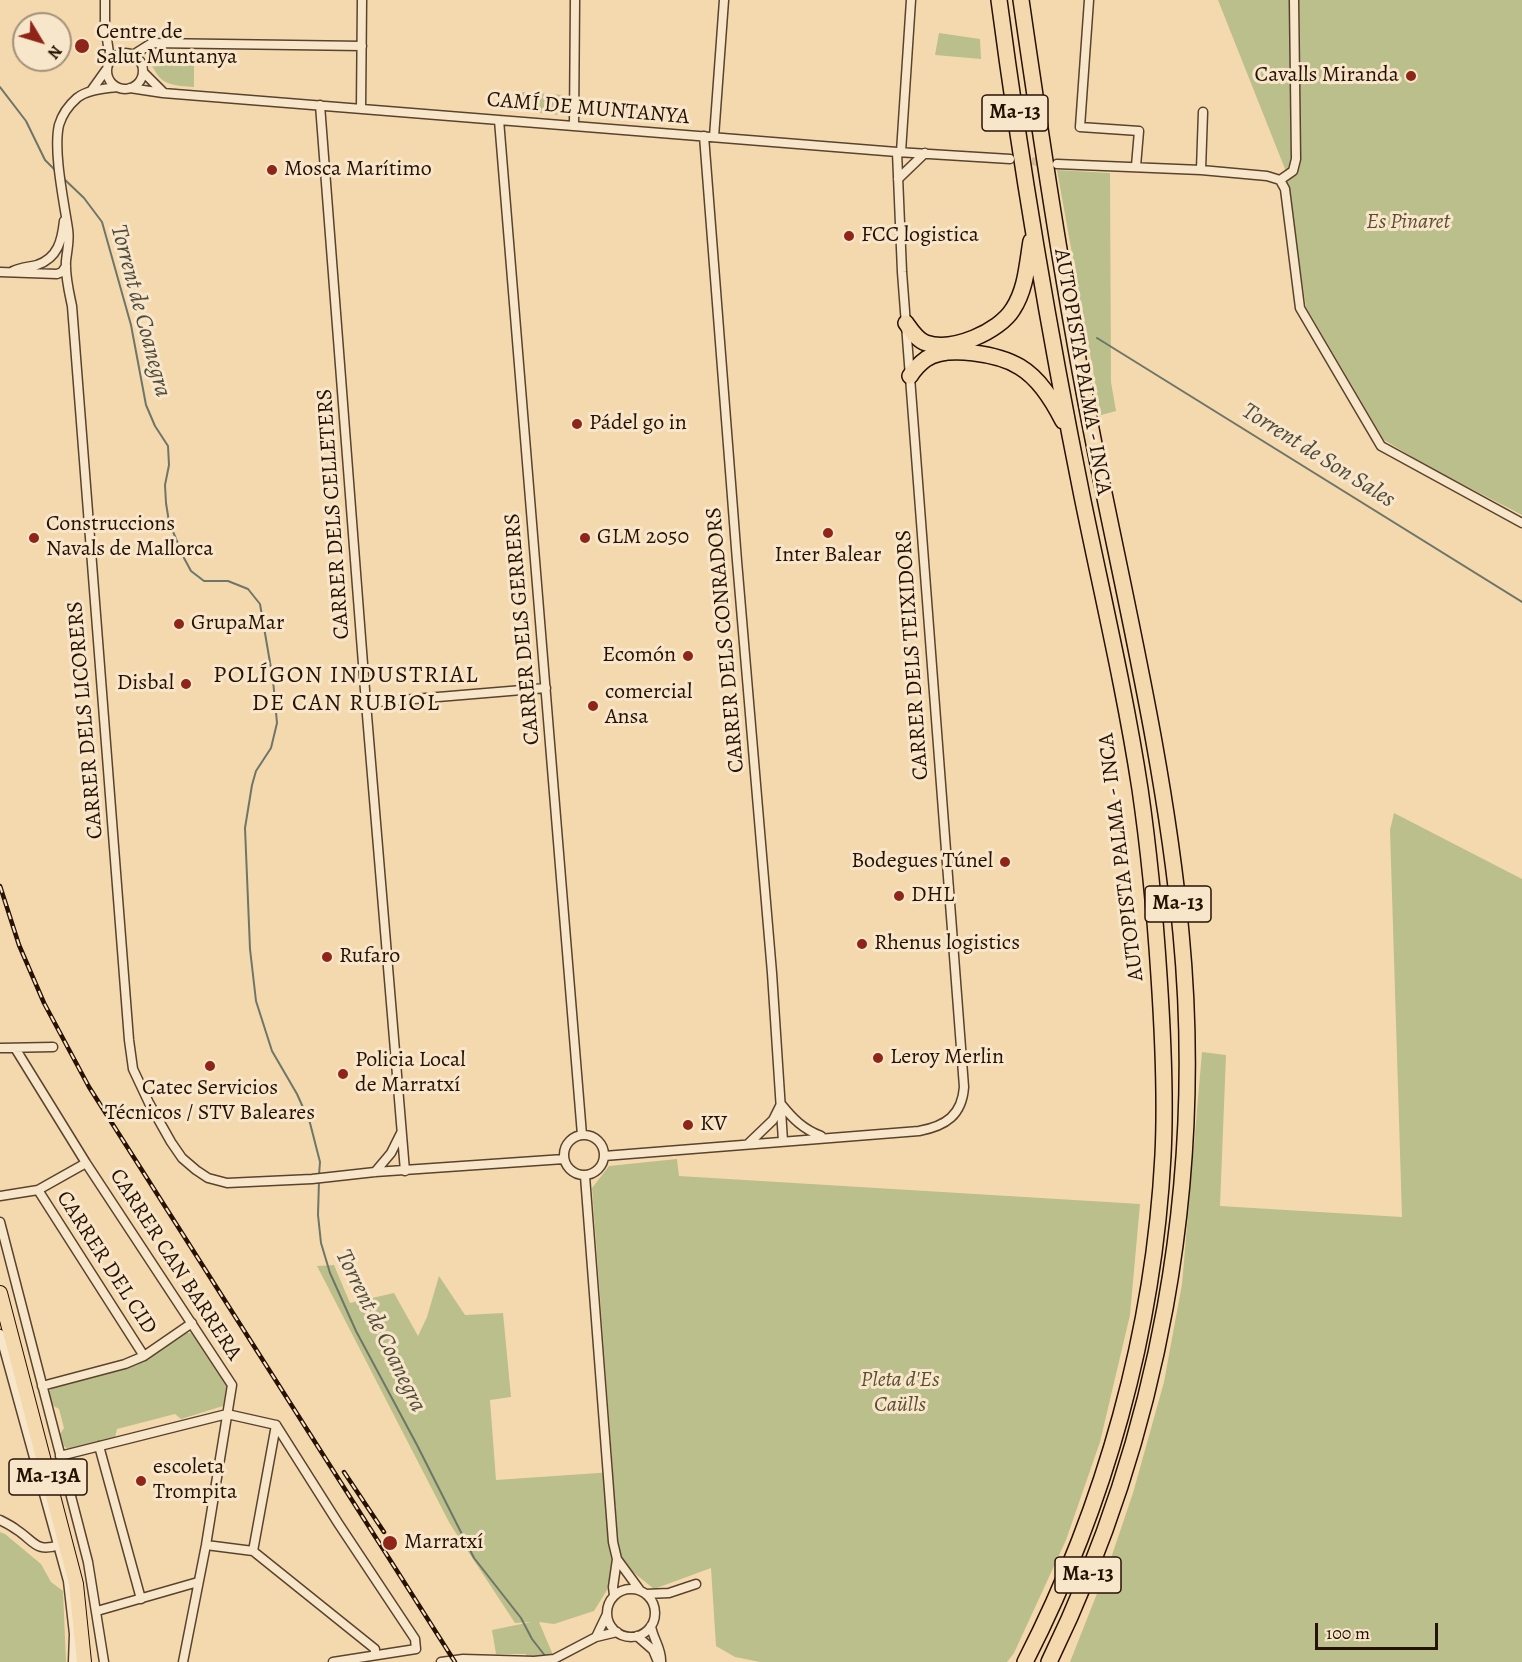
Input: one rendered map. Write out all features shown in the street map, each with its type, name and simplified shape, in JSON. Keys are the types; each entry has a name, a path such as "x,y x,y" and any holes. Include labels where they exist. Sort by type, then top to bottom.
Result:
{"highway":[{"name":"AUTOPISTA PALMA - INCA","path":"999,0 1033,226 1070,435 1122,689 1143,812 1160,988 1164,1071 1163,1153 1151,1267 1143,1317 1125,1398 1085,1526 1025,1662"},
{"name":"AUTOPISTA PALMA - INCA","path":"1021,0 1066,293 1161,781 1181,934 1187,1017 1187,1100 1183,1183 1163,1326 1145,1407 1121,1487 1096,1556 1049,1662"},
{"path":"906,323 918,337 934,344 967,341 999,325 1012,311 1020,296 1026,276 1033,226"},
{"path":"909,376 927,358 939,354 983,353 1001,358 1020,367 1037,381 1049,397 1070,435"},
{"path":"1059,1662 1068,1623"},
{"path":"1014,1662 1025,1643 1041,1630"}],"main road":[{"name":"Ma-13A","path":"0,1293 76,1584 84,1662"}],"street":[{"path":"91,91 106,70 110,60 105,25 105,0"},
{"path":"361,109 362,0"},
{"path":"574,126 575,0"},
{"path":"714,137 723,0"},
{"name":"CARRER DELS TEIXIDORS","path":"604,1156 919,1131 935,1128 956,1112 963,1101 964,1087 909,376 898,179 911,0"},
{"path":"1089,0 1080,127 1139,131 1136,166"},
{"path":"1280,180 1293,171 1296,159 1294,0"},
{"path":"133,55 152,43 362,46"},
{"path":"110,60 123,53 133,55 140,62 143,72 163,93"},
{"path":"106,70 109,81 116,87"},
{"path":"13,271 24,274 57,274 62,272 66,266 69,243 58,140 60,123 66,109 78,97 91,91 116,87 130,88 138,83 143,72"},
{"name":"CAMÍ DE MUNTANYA","path":"130,88 163,93 361,109 1010,159"},
{"name":"CARRER DELS CELLETERS","path":"320,105 405,1171"},
{"path":"1201,170 1203,112"},
{"name":"CARRER DELS GERRERS","path":"499,120 582,1135"},
{"name":"CARRER DELS CONRADORS","path":"704,136 783,1141"},
{"path":"898,179 925,153"},
{"path":"1057,164 1201,170 1267,176 1280,180 1285,189 1300,308 1381,447 1522,523"},
{"path":"35,265 50,257 59,245 65,215"},
{"path":"0,272 57,262 66,266"},
{"name":"CARRER DELS LICORERS","path":"66,266 72,306 133,1069 149,1103 182,1158 208,1178 227,1183 312,1179 375,1172"},
{"path":"366,703 546,688"},
{"path":"0,1048 53,1047"},
{"name":"CARRER CAN BARRERA","path":"15,1048 86,1162 232,1385 206,1545 183,1662"},
{"path":"748,1144 773,1120 781,1104 796,1123 824,1138"},
{"path":"375,1172 391,1153 402,1130"},
{"path":"582,1135 595,1138 603,1149 604,1156 600,1167 585,1176 569,1170 564,1159 566,1146 575,1137 582,1135"},
{"path":"375,1172 564,1159"},
{"path":"0,1196 38,1190 86,1162"},
{"path":"585,1176 616,1559 614,1595"},
{"name":"CARRER DEL CID","path":"38,1190 144,1356"},
{"path":"0,1222 88,1562 104,1662"},
{"path":"42,1386 125,1364 144,1356 192,1323"},
{"path":"0,1334 68,1581 74,1634 73,1662"},
{"path":"60,1455 227,1414 276,1425 415,1639 416,1649 333,1662"},
{"path":"253,1551 276,1425"},
{"path":"99,1446 141,1599"},
{"path":"0,1520 18,1530 37,1547 48,1549 59,1545"},
{"path":"206,1545 253,1551 375,1649 375,1655"},
{"path":"616,1559 653,1603 655,1612"},
{"path":"97,1611 198,1582"},
{"path":"616,1632 608,1621 607,1614 607,1607 614,1595 625,1589 669,1593 696,1584"},
{"path":"659,1662 659,1649 651,1626 655,1612 669,1593"},
{"path":"596,1637 607,1614"},
{"path":"441,1662 463,1659 534,1661 555,1659 596,1637 616,1632 630,1637 637,1636 651,1626"},
{"path":"637,1636 653,1650 659,1662"}],"green space":[{"name":"Es Pinaret","path":"1218,0 1290,0 1289,9 1297,33 1299,0 1522,0 1522,515 1427,466 1384,440 1306,307 1285,169"},
{"path":"939,33 980,39 981,59 935,55"},
{"path":"147,54 194,55 194,87 163,81"},
{"path":"521,92 563,95 561,115 520,111"},
{"path":"1057,170 1110,173 1111,382 1116,411 1101,415"},
{"path":"1394,813 1522,879 1522,1662 1070,1662 1111,1558 1133,1493 1164,1382 1182,1284 1202,1052 1226,1055 1220,1206 1402,1217 1390,830"},
{"name":"Pleta d'Es Caülls","path":"677,1159 679,1176 1140,1204 1130,1315 1100,1442 1066,1540 1014,1653 1007,1662 760,1662 735,1657 716,1646 711,1568 654,1589 617,1559 607,1590 594,1611 554,1624 539,1622 556,1662 527,1662 526,1654 496,1654 492,1630 531,1622 515,1623 450,1524 317,1266 334,1265 350,1303 394,1293 418,1336 427,1317 439,1276 465,1315 503,1313 511,1397 490,1400 496,1480 613,1472 592,1188 609,1166"},
{"path":"187,1333 198,1333 232,1385 226,1389 223,1406 181,1419 175,1414 117,1429 115,1437 68,1449 64,1446 60,1434 64,1428 59,1409 52,1405 49,1392 52,1388 137,1365"},
{"path":"0,1532 41,1564 51,1582 63,1591 66,1662 0,1662"}],"waterway":[{"name":"Torrent de Coanegra","path":"0,87 26,121 45,160 56,171"},
{"name":"Torrent de Coanegra","path":"62,177 84,198 102,222 131,325 146,405 155,426 168,446 166,503 169,522 184,558 191,571 204,581 228,581 248,589 260,604 273,680 277,723 271,748 256,771 245,828 250,949 256,1001 272,1051 297,1094 310,1123 320,1162 319,1175"},
{"name":"Torrent de Son Sales","path":"1097,338 1522,602"},
{"name":"Torrent de Coanegra","path":"319,1180 318,1215 321,1243 330,1273 356,1331 474,1558 521,1618 532,1639 546,1657"}],"tunnel":[{"path":"1020,160 1049,163"}],"railway":[{"path":"0,886 19,945 44,1003 89,1087 455,1662"},
{"path":"344,1472 384,1532"}],"place":[{"name":"Centre de Salut Muntanya","path":"82,46"},
{"name":"Cavalls Miranda","path":"1411,76"},
{"name":"Mosca Marítimo","path":"272,170"},
{"name":"FCC logistica","path":"849,236"},
{"name":"Pádel go in","path":"577,424"},
{"name":"Inter Balear","path":"828,533"},
{"name":"Construccions Navals de Mallorca","path":"34,538"},
{"name":"GLM 2050","path":"585,538"},
{"name":"GrupaMar","path":"179,624"},
{"name":"Ecomón","path":"688,656"},
{"name":"Disbal","path":"186,684"},
{"name":"comercial Ansa","path":"593,706"},
{"name":"Bodegues Túnel","path":"1005,862"},
{"name":"DHL","path":"899,896"},
{"name":"Rhenus logistics","path":"862,944"},
{"name":"Rufaro","path":"327,957"},
{"name":"Leroy Merlin","path":"878,1058"},
{"name":"Catec Servicios Técnicos / STV Baleares","path":"210,1066"},
{"name":"Policia Local de Marratxí","path":"343,1074"},
{"name":"KV","path":"688,1125"},
{"name":"escoleta Trompita","path":"141,1481"},
{"name":"Marratxí","path":"390,1543"}],"district":[{"name":"POLÍGON INDUSTRIAL DE CAN RUBIOL","path":"346,690"}]}
